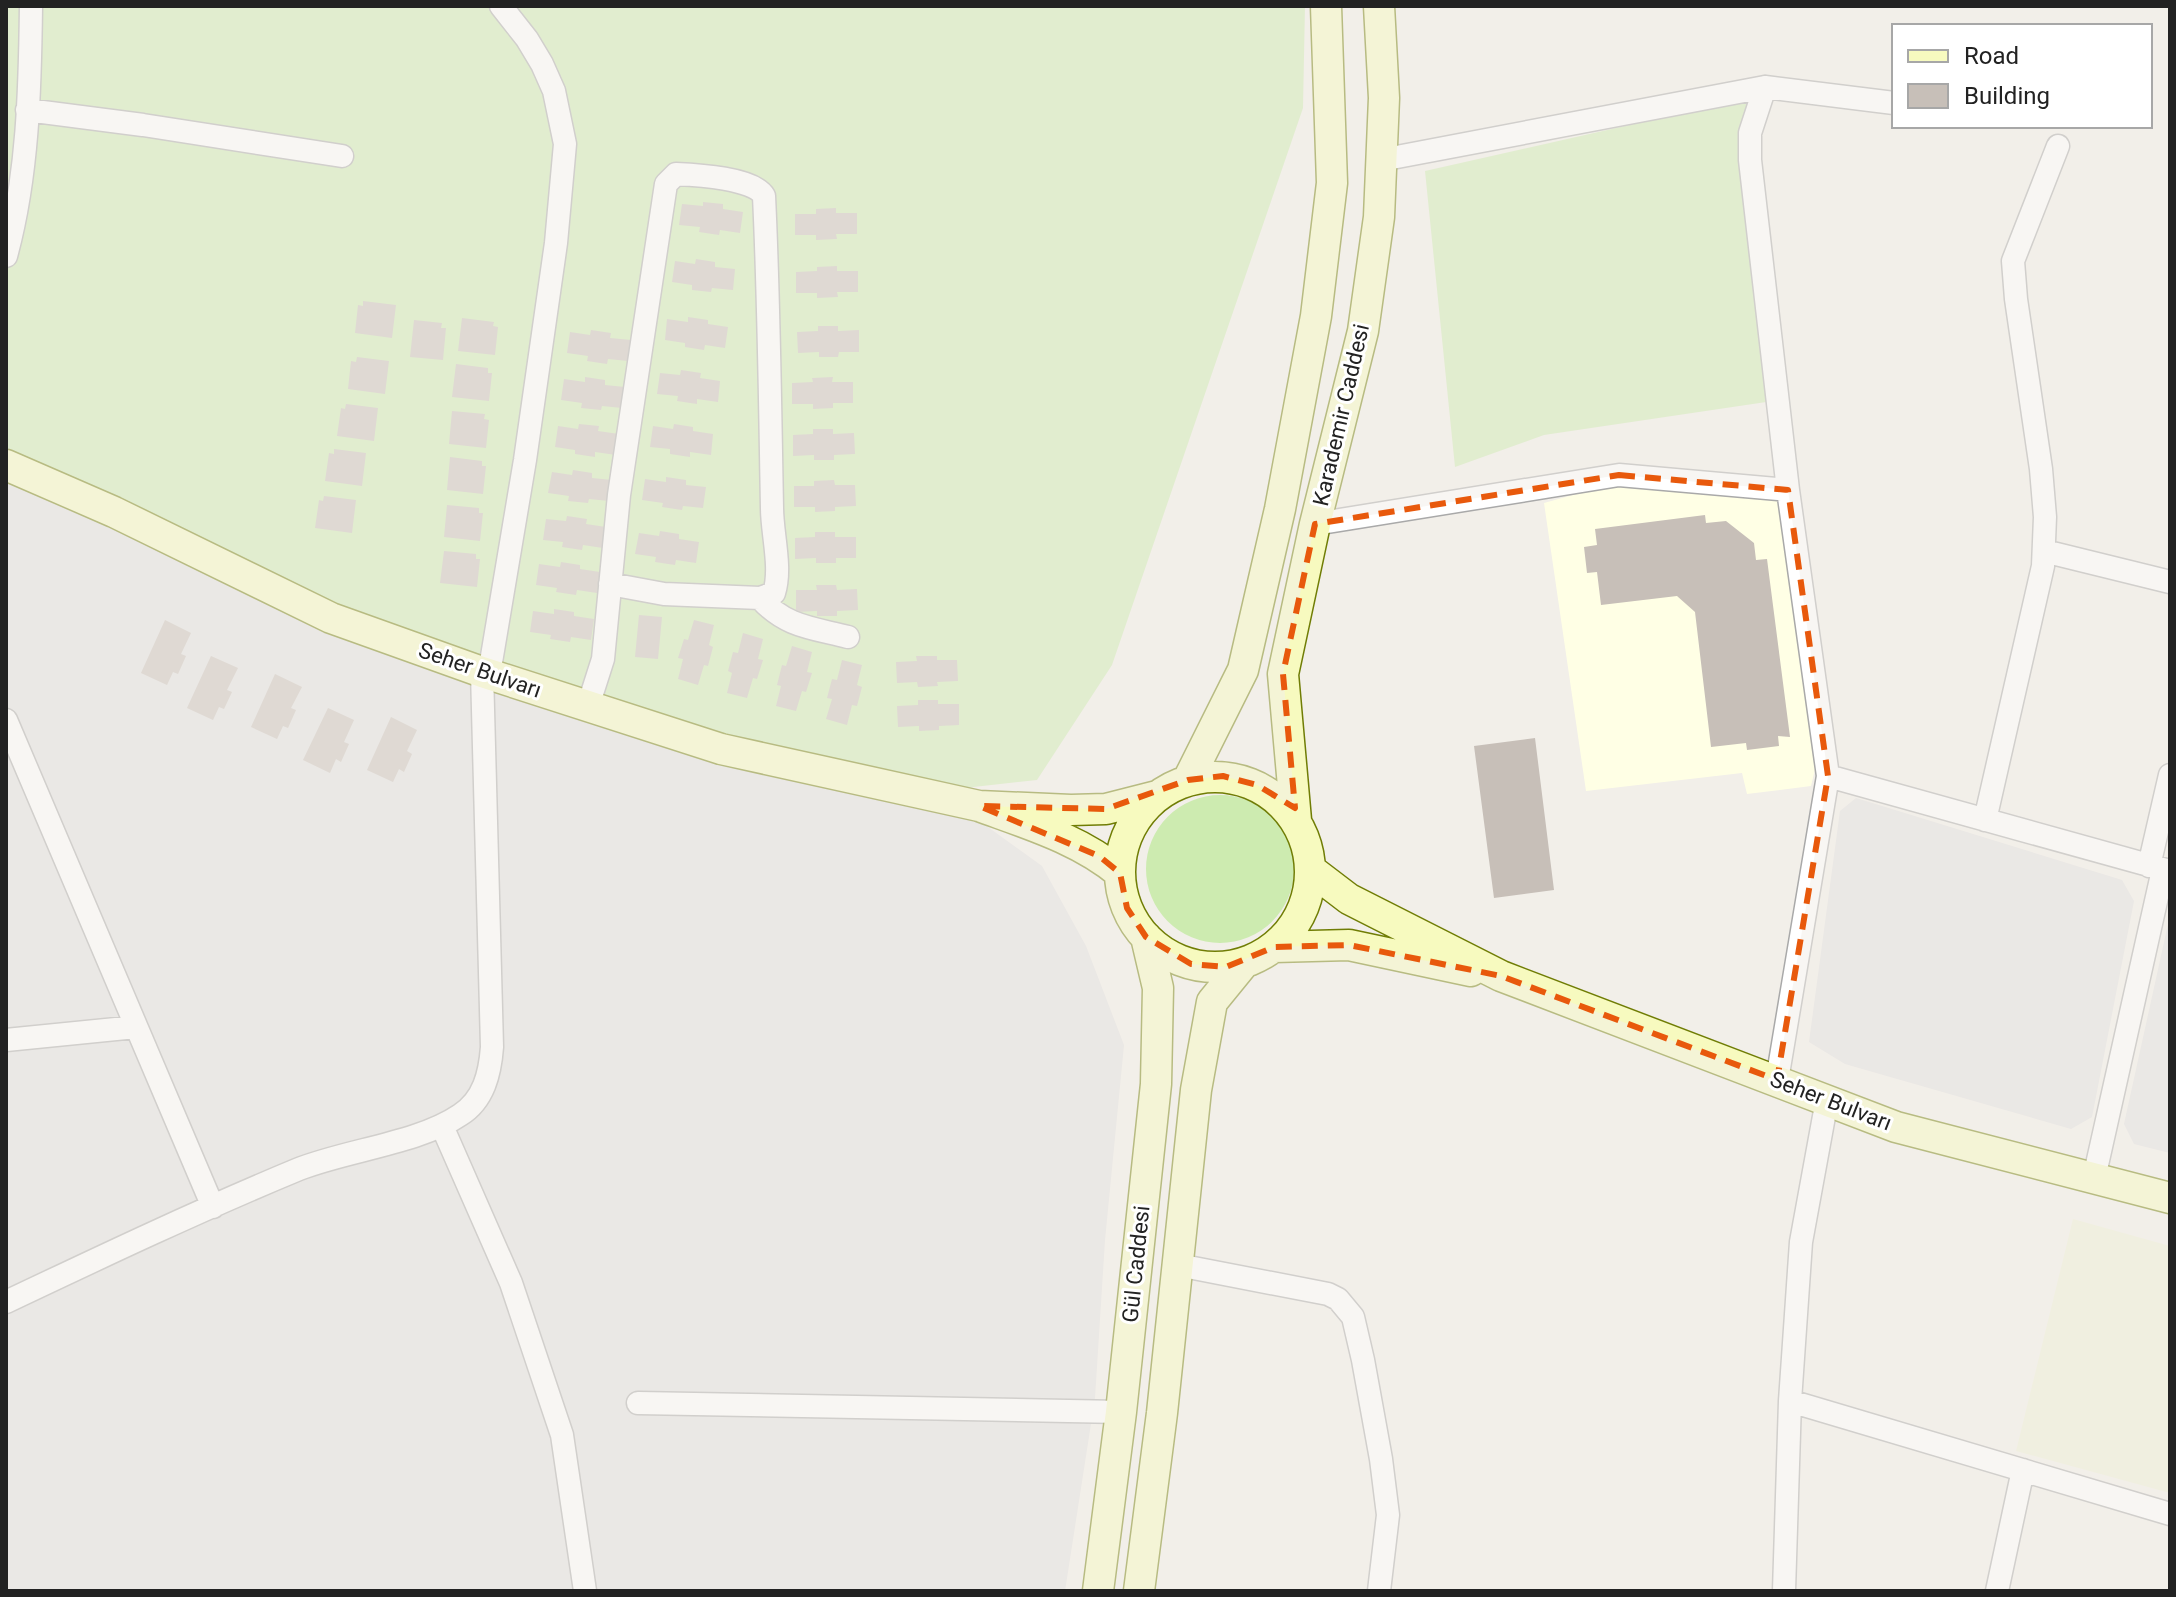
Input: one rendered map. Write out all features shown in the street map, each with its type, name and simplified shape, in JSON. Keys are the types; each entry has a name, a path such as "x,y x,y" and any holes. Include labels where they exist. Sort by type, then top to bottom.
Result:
{"street":[{"path":"6,256 16,219 27,110 31,6"},
{"path":"6,1302 302,1168 442,1126 463,1114 480,1094 490,1071 486,673 525,460 556,243 565,144 554,91 542,64 501,6"},
{"name":"Karademir Caddesi","path":"1188,780 1243,670 1280,509 1316,316 1332,183 1326,6"},
{"name":"Karademir Caddesi","path":"1296,820 1283,674 1315,524 1363,331 1379,217 1384,98 1379,6"},
{"path":"1381,160 1765,87 1892,103"},
{"path":"1765,87 1750,133 1750,160 1788,490 1828,776 1777,1080"},
{"path":"27,110 342,156"},
{"path":"1985,820 2035,609 2044,551 2041,469 2013,261 2058,146"},
{"path":"588,706 603,659 610,584 619,495 666,184 673,175 695,175 756,187 764,196 769,285 774,593 760,598 664,594 610,584"},
{"name":"Seher Bulvarı","path":"6,465 114,512 331,618 486,673 721,749 979,806 1069,840 1099,856 1120,873"},
{"path":"1315,524 1619,475 1788,490"},
{"path":"2044,551 2170,582"},
{"path":"760,598 784,620 848,637"},
{"path":"6,720 213,1207"},
{"path":"2094,1178 2161,869 2170,775"},
{"path":"1223,776 1257,785 1272,794 1296,820 1304,836 1311,870 1310,888 1298,921 1274,947 1243,964 1226,967 1191,964 1174,958 1146,937 1127,908 1120,873 1126,838 1144,808 1157,796 1188,780 1223,776"},
{"path":"1828,776 2161,869"},
{"name":"Seher Bulvarı","path":"979,806 1106,809 1157,796"},
{"name":"Seher Bulvarı","path":"1311,870 1349,899 1501,976 1896,1127 2170,1198"},
{"name":"Gül Caddesi","path":"1098,1591 1121,1412 1156,1084 1158,988 1146,937"},
{"name":"Seher Bulvarı","path":"1274,947 1349,945 1501,976"},
{"name":"Gül Caddesi","path":"1139,1591 1196,1090 1212,1002 1243,964"},
{"path":"6,1040 136,1027"},
{"path":"1784,1591 1790,1401 1801,1242 1827,1100"},
{"path":"442,1126 511,1283 562,1435 585,1591"},
{"path":"1178,1265 1328,1294 1338,1299 1353,1317 1388,1515 1379,1591"},
{"path":"1790,1401 2170,1514"},
{"path":"638,1403 1121,1412"},
{"path":"1997,1591 2023,1470"}],"highlighted area":[{"path":"1619,475 1788,490 1828,776 1777,1080 1501,976 1349,945 1274,947 1226,967 1191,964 1146,937 1127,908 1120,873 1099,856 979,806 1106,809 1188,780 1223,776 1257,785 1295,808 1283,674 1315,524"}],"shaded area":[{"path":"6,466 938,791 1042,866 1086,946 1124,1045 1105,1240 1095,1398 1065,1591 6,1591"},
{"path":"1663,484 1776,500 1785,511 1817,761 1811,786 1747,794 1742,773 1586,791 1544,503 1602,487"},
{"path":"1856,798 2122,880 2134,901 2092,1117 2071,1129 1845,1064 1809,1042 1840,811"},
{"path":"2170,915 2170,1153 2134,1144 2124,1124"},
{"path":"2073,1219 2170,1246 2170,1493 2016,1451"}],"green space":[{"path":"6,6 1305,6 1303,108 1112,665 1037,780 938,791 518,685 6,466"},
{"path":"1749,98 1773,401 1544,435 1455,467 1425,171"},
{"path":"1220,795 1248,800 1273,816 1289,841 1294,869 1289,897 1273,922 1248,938 1220,943 1192,938 1167,922 1151,897 1146,869 1151,841 1167,816 1192,800"}],"building":[{"path":"703,202 723,204 723,209 743,212 740,233 720,230 719,235 699,232 700,227 679,225 682,204 703,206"},
{"path":"836,208 836,213 857,213 857,234 836,234 837,239 816,240 816,235 795,235 795,214 816,214 816,209"},
{"path":"696,259 715,262 715,267 735,269 733,290 692,290 692,285 672,282 675,261 695,264"},
{"path":"837,266 837,271 858,271 858,292 837,292 838,297 817,298 817,293 796,293 796,272"},
{"path":"363,301 396,305 392,338 355,333 358,305 363,306"},
{"path":"688,317 728,327 725,348 705,345 704,350 665,340 667,319 688,322"},
{"path":"462,318 494,322 493,326 498,327 495,355 458,351"},
{"path":"414,320 442,323 441,328 446,328 443,360 410,357"},
{"path":"818,326 838,326 838,331 859,330 859,352 839,352 838,357 819,357 819,352 798,353 797,332 818,331"},
{"path":"591,330 611,333 610,338 631,340 628,361 608,359 607,364 587,361 588,356 567,353 570,332 590,335"},
{"path":"357,357 389,361 385,394 348,389 351,361 356,362"},
{"path":"456,364 488,368 488,373 492,373 489,401 452,397"},
{"path":"681,370 701,373 700,378 720,381 718,402 697,399 697,404 677,401 678,396 657,394 660,373 680,375"},
{"path":"585,377 605,380 605,385 625,387 622,408 581,408 582,403 561,400 564,379 585,382"},
{"path":"833,377 832,382 853,382 853,403 833,403 833,408 813,409 813,404 792,404 792,383"},
{"path":"346,404 378,408 374,441 337,436 341,408 345,409"},
{"path":"452,411 485,414 484,419 489,420 486,448 449,444"},
{"path":"579,424 599,426 598,431 619,434 616,455 595,452 595,457 555,447 558,426 578,429"},
{"path":"674,424 713,434 711,455 690,452 690,457 670,454 670,449 650,447 653,426 673,429"},
{"path":"813,429 833,429 833,434 854,433 855,454 834,455 834,460 814,460 814,455 793,456 793,435 813,434"},
{"path":"334,449 366,453 362,486 325,481 329,453 334,454"},
{"path":"450,457 482,461 482,466 486,466 483,494 447,490"},
{"path":"573,470 592,473 592,478 612,480 609,501 568,501 569,496 548,493 552,472 572,475"},
{"path":"666,477 686,480 686,485 706,487 703,508 683,506 682,510 642,500 645,479 666,482"},
{"path":"834,480 835,485 855,485 856,506 815,512 815,507 794,507 794,486 814,486 814,481"},
{"path":"324,496 356,500 352,533 315,528 319,500 323,501"},
{"path":"447,505 479,508 479,513 483,513 480,541 444,537"},
{"path":"1705,515 1706,523 1726,521 1754,543 1756,560 1767,559 1790,737 1778,736 1779,746 1747,750 1746,743 1711,747 1695,612 1677,596 1601,605 1597,572 1587,573 1584,547 1597,545 1595,529"},
{"path":"567,516 587,519 586,524 606,527 603,548 583,545 582,550 562,547 563,542 543,540 546,519 566,521"},
{"path":"660,531 679,534 679,539 699,542 696,563 676,560 675,565 655,562 656,557 635,554 639,533 659,536"},
{"path":"815,532 835,532 835,537 856,537 856,558 836,558 836,563 816,563 816,558 795,559 795,538 815,537"},
{"path":"444,551 476,554 476,559 480,559 477,587 440,583"},
{"path":"561,562 600,572 597,593 577,590 576,595 536,585 539,564 560,567"},
{"path":"816,585 836,585 837,590 857,589 858,610 837,611 837,616 817,616 817,611 796,612 796,590 817,590"},
{"path":"554,609 594,619 591,640 571,637 570,642 530,632 533,611 554,614"},
{"path":"639,615 662,617 658,659 635,657"},
{"path":"165,620 191,633 181,654 186,656 178,674 173,672 167,685 141,673"},
{"path":"694,620 714,625 708,666 704,665 698,685 678,679 683,659 678,658"},
{"path":"743,633 763,639 758,659 763,660 747,698 727,693 733,652 738,653"},
{"path":"792,646 812,652 807,672 812,673 796,711 776,706 782,665 786,666"},
{"path":"211,656 238,668 227,690 232,692 224,709 219,707 213,720 187,708"},
{"path":"916,656 957,660 958,681 918,687 917,682 897,683 896,662 917,661"},
{"path":"842,660 862,665 857,685 862,687 857,706 852,705 847,725 826,719 832,699 827,698 832,679 837,680"},
{"path":"275,674 302,687 291,708 296,710 288,728 283,726 277,739 251,727"},
{"path":"918,700 959,704 959,725 919,731 919,726 898,727 897,706 918,705"},
{"path":"328,708 354,720 344,742 349,744 341,762 336,759 330,773 303,760"},
{"path":"391,717 417,730 407,751 412,754 404,772 399,769 393,782 367,770"},
{"path":"1535,738 1554,890 1494,898 1474,746"}]}
